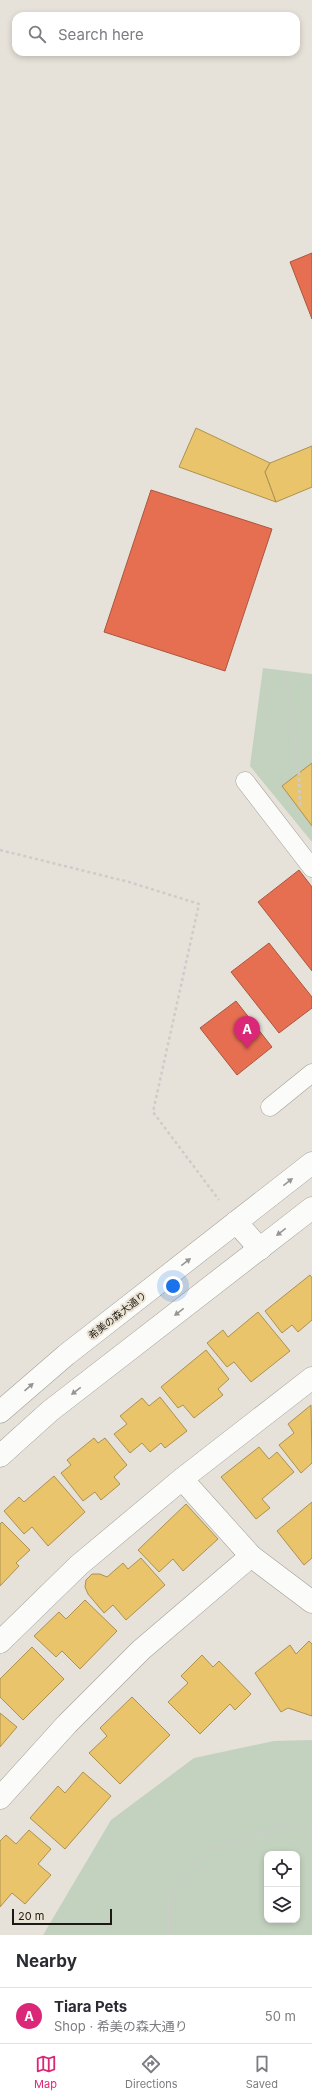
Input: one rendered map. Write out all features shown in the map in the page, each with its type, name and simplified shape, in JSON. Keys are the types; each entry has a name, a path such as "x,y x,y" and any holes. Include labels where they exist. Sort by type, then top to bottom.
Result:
{"street":[{"name":"希美の森大通り","path":"0,1412 66,1355 312,1163"},
{"path":"0,1456 50,1411 312,1208"},
{"path":"236,1222 260,1249"},
{"path":"0,1642 79,1565 182,1479 312,1378"},
{"path":"182,1479 252,1556 312,1602"},
{"path":"0,1798 66,1724 141,1650 252,1556"}],"lane":[{"path":"245,781 312,868"},
{"path":"270,1107 312,1072"}],"path":[{"path":"285,671 299,775 300,852"},
{"path":"0,850 129,882 199,904 153,1112 236,1222"},
{"path":"169,1935 170,1892 208,1851 289,1826 312,1830"}],"green space":[{"path":"263,668 312,674 312,842 250,766"},
{"path":"312,1740 312,1935 43,1935 111,1820 194,1758 274,1741"}],"building: Homes":[{"path":"196,428 270,463 265,472 276,502 179,467"},
{"path":"312,446 312,487 276,502 265,472 270,463"},
{"path":"312,763 312,826 282,786"},
{"path":"310,1275 312,1278 312,1320 298,1332 292,1325 282,1333 265,1311"},
{"path":"258,1312 290,1351 251,1382 234,1362 227,1367 207,1343 223,1330 228,1337"},
{"path":"206,1350 229,1379 218,1389 223,1395 194,1418 183,1405 178,1408 161,1387"},
{"path":"160,1397 187,1431 165,1448 161,1443 150,1452 142,1443 130,1453 114,1434 127,1424 120,1416 142,1398 149,1406"},
{"path":"311,1405 312,1463 301,1473 279,1445 294,1433 288,1424"},
{"path":"94,1438 98,1443 105,1438 127,1465 114,1477 120,1484 101,1500 95,1492 83,1501 61,1473 71,1465 67,1460"},
{"path":"259,1447 269,1459 277,1452 294,1472 262,1499 270,1508 256,1519 221,1477"},
{"path":"54,1476 85,1512 48,1546 32,1527 24,1534 4,1511 19,1497 24,1502"},
{"path":"312,1502 312,1558 304,1565 277,1531"},
{"path":"186,1504 218,1539 183,1571 173,1559 159,1572 138,1550"},
{"path":"2,1522 30,1550 16,1563 19,1566 0,1586 0,1524"},
{"path":"141,1558 165,1585 126,1620 113,1605 104,1613 88,1594 85,1587 86,1580 92,1574 100,1574 107,1577 123,1563 128,1569"},
{"path":"85,1600 117,1631 80,1669 62,1651 56,1657 34,1636 59,1612 66,1619"},
{"path":"309,1641 312,1644 312,1716 288,1708 281,1712 255,1673 290,1645 296,1654"},
{"path":"32,1647 64,1679 23,1720 0,1697 0,1679"},
{"path":"202,1655 213,1667 219,1661 251,1694 235,1710 230,1704 200,1734 168,1702 188,1683 181,1676"},
{"path":"132,1697 170,1735 120,1784 89,1753 107,1736 100,1728"},
{"path":"0,1713 17,1727 0,1747"},
{"path":"83,1772 111,1796 65,1849 30,1818 58,1786 65,1793"},
{"path":"29,1830 51,1849 38,1864 51,1875 25,1904 12,1893 0,1907 0,1841 6,1835 16,1844"}],"building: Shops":[{"path":"312,253 312,319 290,262"},
{"path":"151,490 272,529 225,671 104,632"},
{"path":"299,870 312,887 312,971 258,902"},
{"path":"269,943 312,997 312,1008 279,1033 231,972"},
{"path":"236,1001 272,1047 237,1075 200,1028"}],"place":[{"name":"Tiara Pets","path":"247,1049"}]}
